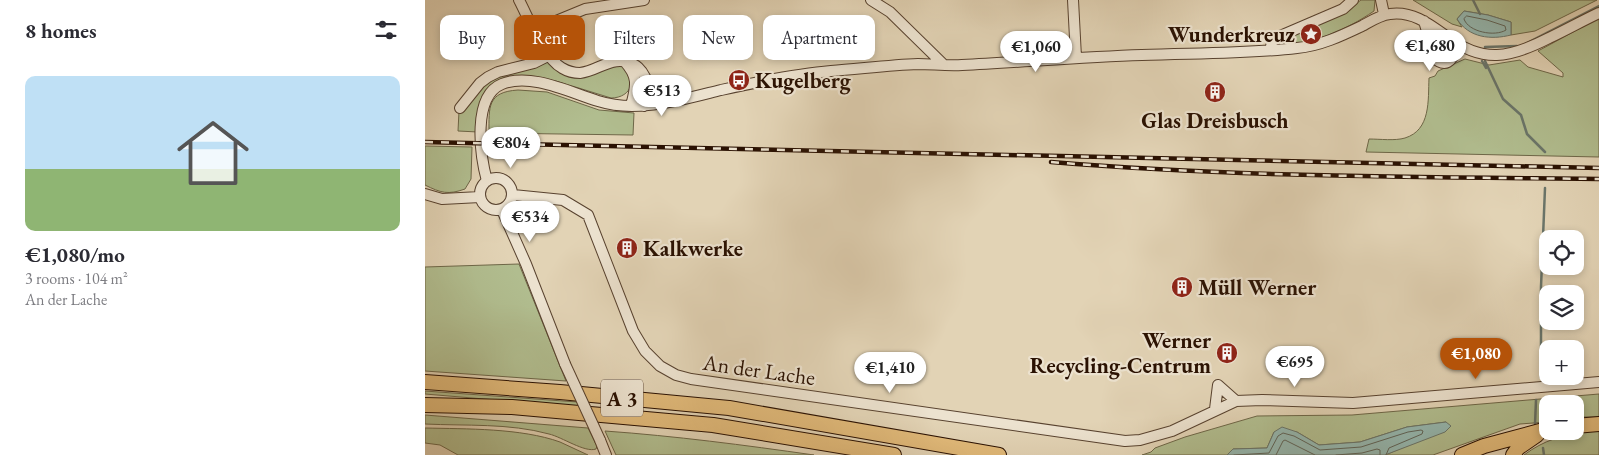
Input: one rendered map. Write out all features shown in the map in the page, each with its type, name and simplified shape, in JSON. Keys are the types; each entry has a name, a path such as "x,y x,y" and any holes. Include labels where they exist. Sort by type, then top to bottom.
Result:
{"highway":[{"name":"A 3","path":"425,382 560,392 729,408 999,455"},
{"name":"A 3","path":"425,405 512,407 713,426 894,455"},
{"path":"1584,425 1599,424"},
{"path":"1462,455 1484,446 1539,432"},
{"path":"1513,455 1530,439 1539,434"}],"street":[{"path":"519,0 527,15"},
{"path":"571,15 585,9 644,0"},
{"path":"871,0 890,12 943,64"},
{"path":"1073,0 1076,57"},
{"path":"1270,50 1273,39 1343,9 1353,0"},
{"path":"1381,0 1384,14"},
{"path":"487,181 481,161 484,103 490,92 501,84 513,81 528,81 570,91 601,102 644,106 793,76 829,71 914,64 957,65 1076,57 1270,50 1315,46 1347,33 1384,14 1400,13 1414,16 1424,21 1459,46 1473,53 1501,56 1518,53 1599,13"},
{"path":"1424,21 1429,38 1431,56 1438,62 1445,64 1451,61 1459,46"},
{"path":"460,108 480,83 488,77 498,72 540,60"},
{"path":"552,60 557,65 575,73 582,73 608,62 623,61 634,64 642,70 656,94 665,99 676,101"},
{"path":"623,61 632,70 635,77 635,89 631,106"},
{"path":"644,106 649,91 647,81"},
{"path":"495,178 505,180 511,186 513,196 509,204 502,210 493,210 485,205 480,197 481,188 487,181 495,178"},
{"path":"425,194 442,199 480,197"},
{"name":"An der Lache","path":"513,196 563,200 589,216 633,331 645,351 660,366 676,375 691,379 1125,441 1172,431 1236,401 1353,403 1599,382"},
{"path":"502,210 526,264 565,364 606,455"},
{"path":"1215,410 1218,385 1236,401"}],"green space":[{"path":"1361,0 1375,0 1374,11 1329,35 1305,42 1279,46 1277,42 1350,8"},
{"path":"1413,0 1597,0 1535,31 1511,35 1511,22 1488,15 1464,11 1457,19 1462,27 1452,24"},
{"path":"1599,18 1599,157 1366,152 1369,139 1401,139 1413,134 1420,128 1428,105 1429,78 1435,76 1438,71 1465,59 1489,65 1520,60 1528,67 1563,77 1563,73 1538,51"},
{"path":"546,60 561,72 621,66 630,76 631,86 624,95 611,98 556,81 533,79 492,85 482,96 479,107 478,132 458,131 459,111 478,89 493,78"},
{"path":"518,90 547,92 599,110 634,113 633,135 489,133 489,116 492,102 500,94"},
{"path":"425,146 472,147 471,179 465,189 445,192 425,185"},
{"path":"519,264 566,381 425,371 425,267"},
{"path":"425,391 577,402 579,407 425,394"},
{"path":"1599,394 1599,417 1584,417 1584,395"},
{"path":"1539,399 1539,423 1520,424 1433,455 1385,455 1423,439 1446,422 1407,427 1360,442 1319,445 1297,432 1274,432 1267,448 1233,449 1227,455 1142,455 1185,437 1257,416 1352,415"},
{"path":"425,415 588,428 597,446 596,449 586,449 549,434 519,428 425,424"},
{"path":"425,428 493,430 528,434 560,442 588,455 458,455 440,445 425,443"},
{"path":"605,431 657,435 814,455 616,455"},
{"path":"1599,431 1599,455 1524,455 1539,445 1552,440 1584,440 1584,432"}],"water":[{"path":"1464,11 1488,15 1511,22 1511,35 1488,37 1474,34 1457,19"},
{"path":"1446,422 1451,426 1445,432 1385,455 1227,455 1233,449 1267,448 1274,432 1282,427 1297,432 1319,445 1360,442 1407,427"}],"waterway":[{"path":"1473,0 1480,14"},
{"path":"1525,44 1599,6"},
{"path":"1485,49 1485,47 1517,46"},
{"path":"1482,61 1486,68"},
{"path":"1485,61 1503,99 1521,115 1527,134 1545,152"},
{"path":"1541,340 1545,188"},
{"path":"1535,424 1536,400"},
{"path":"1543,448 1544,455"}],"railway":[{"path":"425,142 1599,168"},
{"path":"1051,162 1188,171 1393,177 1599,179"}],"place":[{"name":"Wunderkreuz","path":"1311,34"},
{"name":"Kugelberg","path":"739,80"},
{"name":"Glas Dreisbusch","path":"1215,92"},
{"name":"Kalkwerke","path":"627,248"},
{"name":"Müll Werner","path":"1182,287"},
{"name":"Werner Recycling-Centrum","path":"1227,353"}]}
